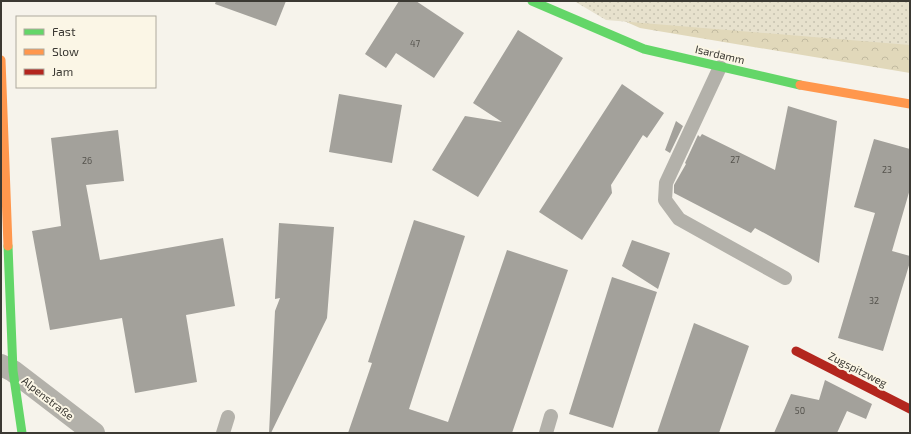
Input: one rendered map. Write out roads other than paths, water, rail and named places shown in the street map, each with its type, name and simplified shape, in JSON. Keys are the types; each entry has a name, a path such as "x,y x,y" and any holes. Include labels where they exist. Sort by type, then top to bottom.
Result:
{"street":[{"name":"Isardamm","path":"532,1 644,49 816,89 910,104"},
{"path":"1,60 7,368 22,433"},
{"name":"Zugspitzweg","path":"796,351 910,409"},
{"name":"Alpenstraße","path":"7,368 94,433"}],"lane":[{"path":"720,67 666,183 665,200 679,219 785,278"},
{"path":"546,433 551,416"},
{"path":"223,433 228,417"}]}
